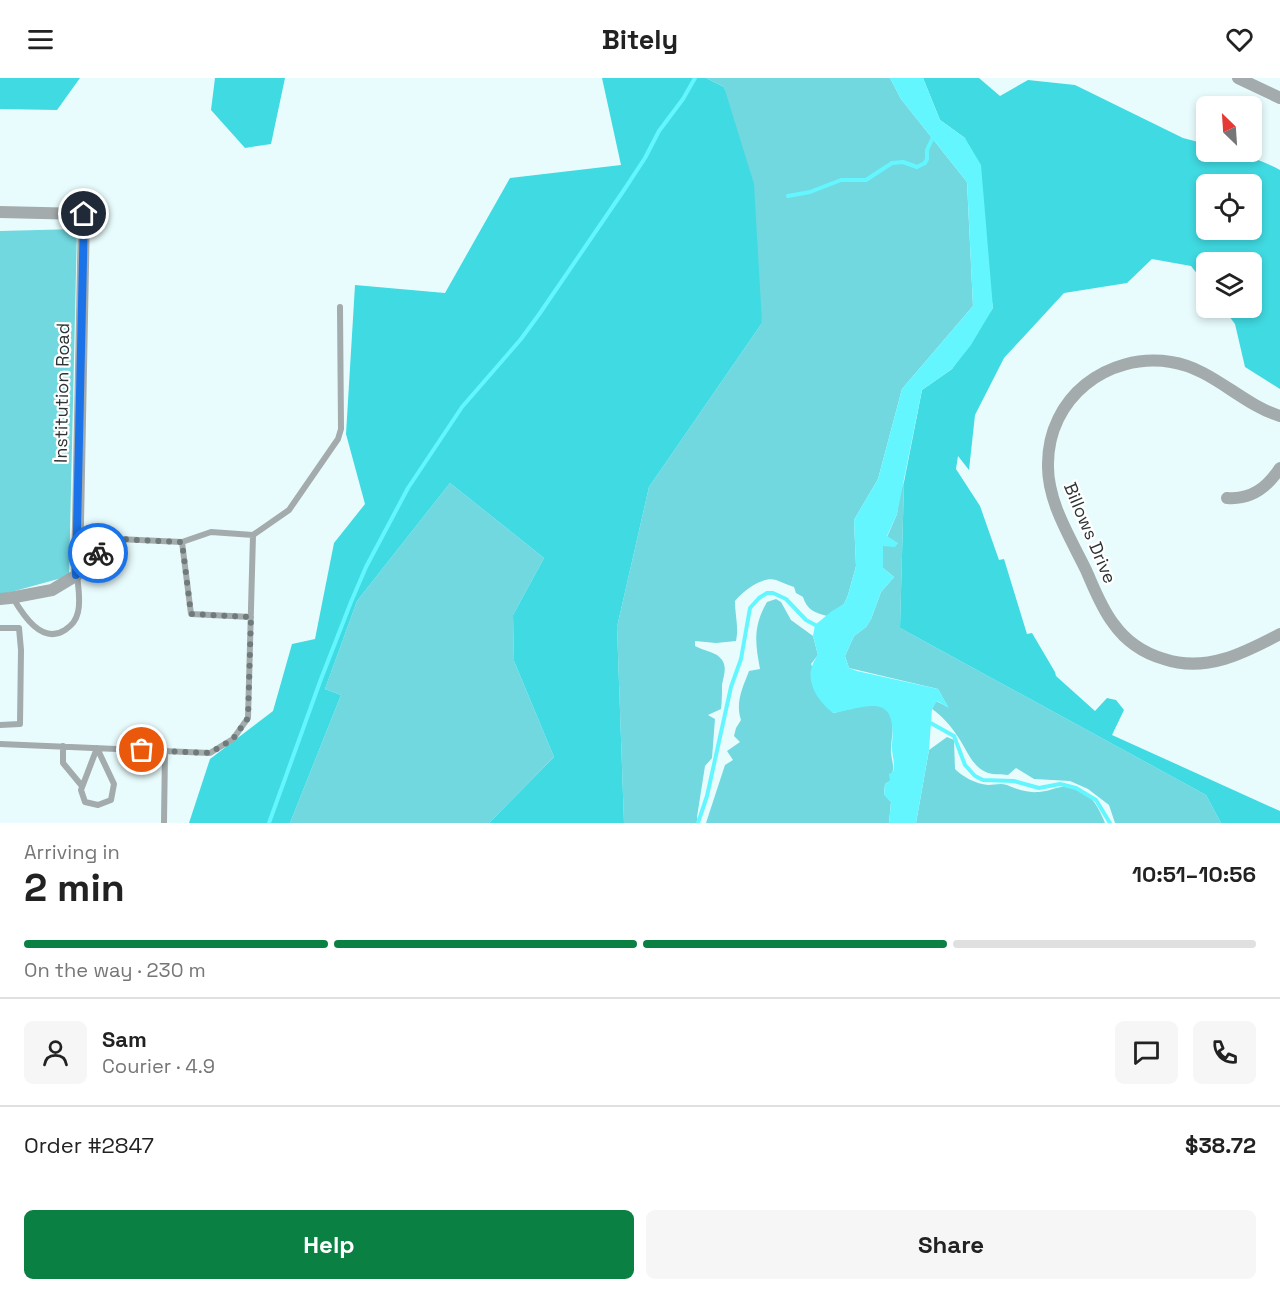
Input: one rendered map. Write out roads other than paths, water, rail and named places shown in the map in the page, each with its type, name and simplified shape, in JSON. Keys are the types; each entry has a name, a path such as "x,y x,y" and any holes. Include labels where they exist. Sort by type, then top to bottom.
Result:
{"street":[{"path":"1238,78 1280,98"},
{"name":"Institution Road","path":"0,212 84,214 76,575"},
{"name":"Billows Drive","path":"1280,416 1263,411 1193,368 1171,362 1143,361 1126,364 1107,370 1092,379 1066,403 1052,433 1048,464 1053,497 1102,604 1113,622 1135,645 1175,662 1215,662 1244,652 1280,634"},
{"path":"1227,498 1237,499 1255,494 1273,479 1280,468"},
{"path":"6,598 52,590 76,575"}],"lane":[{"path":"6,598 30,624 45,633 60,633 73,624 78,610 79,595 76,575 103,548 118,539 182,542 211,532 253,535 289,510 338,439 341,429 340,307"},
{"path":"0,744 210,753 233,739 248,718 253,535"},
{"path":"182,542 191,614 251,617"},
{"path":"0,628 19,628 21,650 20,724 0,725"},
{"path":"63,746 63,763 82,786"},
{"path":"97,748 114,784 111,800 98,805 85,802 81,790 97,748"},
{"path":"164,823 165,750"}],"waterway":[{"path":"269,823 351,602 366,567 408,488 462,407 521,339 540,313 624,190 659,131 683,99 695,78"},
{"path":"788,196 810,192 841,180 866,180 892,163 903,162 917,167 925,163 927,150 934,135"},
{"path":"698,823 707,796 731,687 741,659 750,608 759,598 767,593 773,593 786,599 806,620 819,627"},
{"path":"927,721 954,736 965,765 975,776 983,780 1014,781 1039,788 1060,784 1076,788 1096,800 1110,823"}]}
